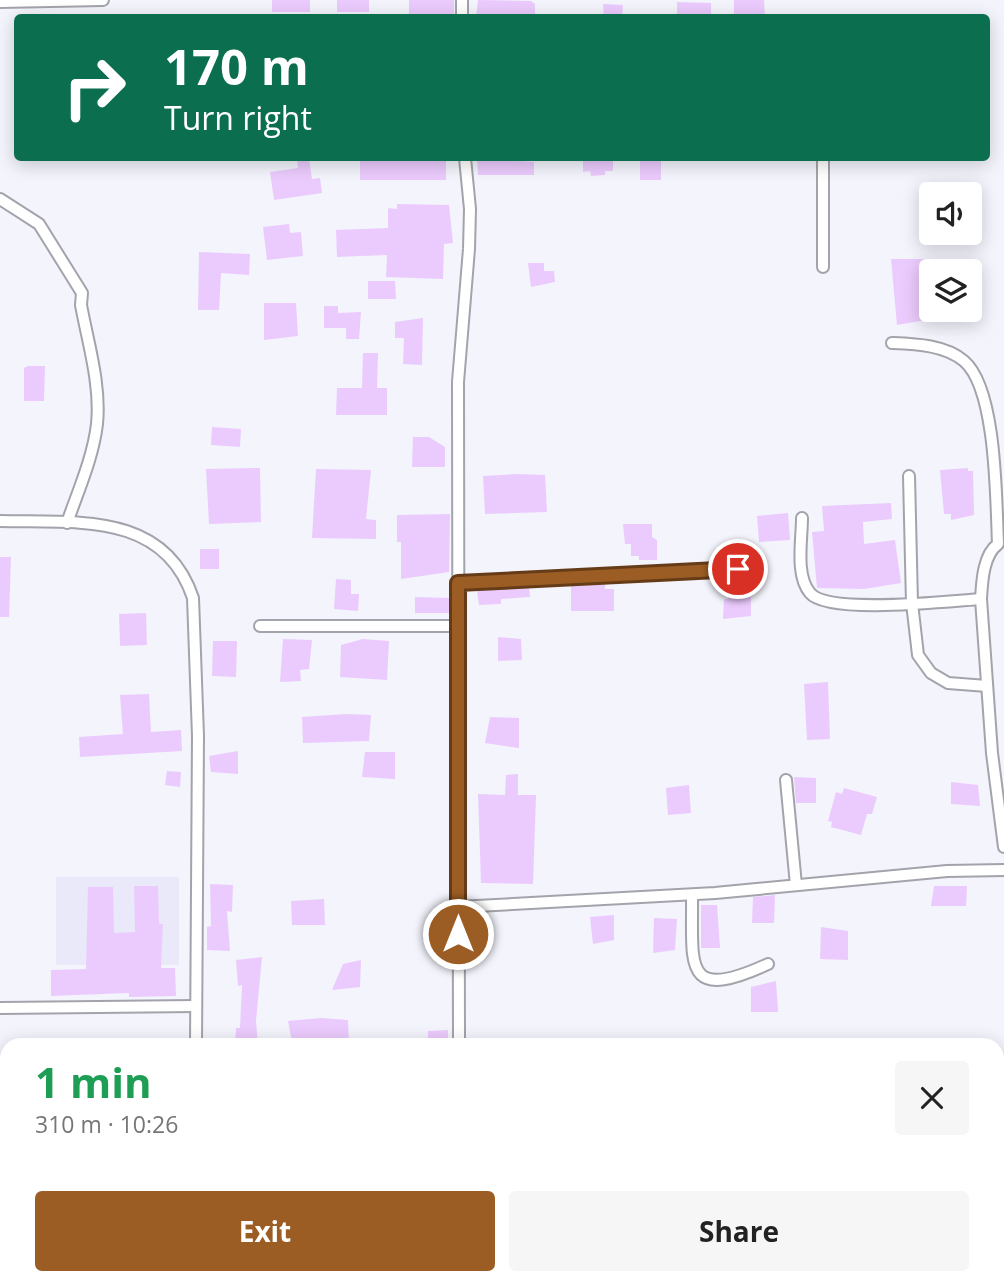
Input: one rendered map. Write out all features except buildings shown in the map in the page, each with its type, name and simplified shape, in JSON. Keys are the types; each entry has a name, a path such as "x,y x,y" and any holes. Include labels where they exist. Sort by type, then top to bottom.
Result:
{"street":[{"path":"0,2 103,0"},
{"path":"459,1038 458,382 470,222 465,161"},
{"path":"823,161 823,267"},
{"path":"0,199 39,224 82,293 81,305 93,369 97,424 92,450 67,523"},
{"path":"892,343 928,345 963,360 972,369 985,408 994,454 1001,544 993,547 983,575 981,599 1004,847"},
{"path":"909,476 912,603 918,655 931,673 948,683 987,686"},
{"path":"802,518 802,572 810,594 824,603 912,603 981,599"},
{"path":"0,521 67,523 125,529 162,547 176,561 186,579 192,598 198,736 196,1038"},
{"path":"458,583 738,569"},
{"path":"260,626 459,626"},
{"path":"786,780 796,886"},
{"path":"458,907 692,895 947,871 1004,870"},
{"path":"692,895 692,961 698,975 705,979 734,978 768,964"},
{"path":"0,1009 196,1006"}],"shaded area":[{"path":"56,877 179,877 179,965 56,965"}],"route":[{"path":"458,934 458,583 490,579 738,569"}]}
